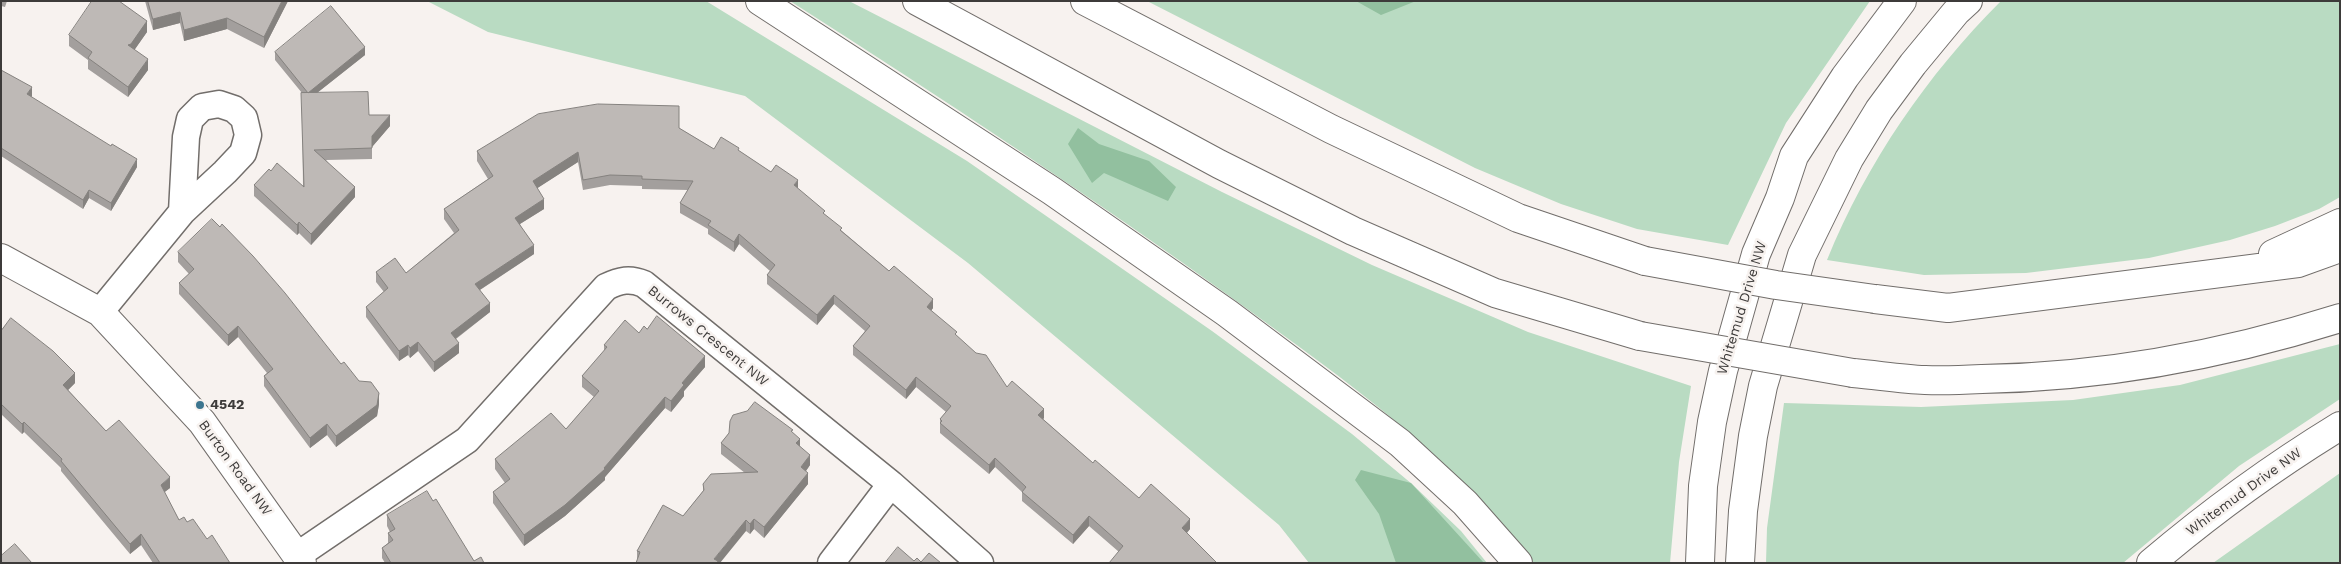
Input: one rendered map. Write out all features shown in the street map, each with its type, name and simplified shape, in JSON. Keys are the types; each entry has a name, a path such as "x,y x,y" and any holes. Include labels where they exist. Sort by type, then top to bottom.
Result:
{"main road":[{"path":"760,1 1052,191 1227,313 1400,443 1465,503 1518,563"},
{"path":"917,1 1219,164 1352,231 1494,293 1640,336 1853,373 1925,380 2018,378 2115,370 2213,353 2289,334 2340,318"},
{"path":"1085,1 1331,129 1509,214 1644,261 1776,285 1948,308 2298,263 2340,248"},
{"name":"Whitemud Drive NW","path":"1700,563 1703,486 1712,422 1723,371 1756,254 1780,198 1794,156 1845,78 1902,1"},
{"path":"1740,563 1743,511 1755,427 1764,386 1802,255 1849,159 1879,110 1913,64 1956,12 1968,1"},
{"path":"2225,272 2296,245 2340,223"},
{"name":"Burton Road NW","path":"1,258 100,312 202,422 300,559"},
{"name":"Whitemud Drive NW","path":"2151,563 2198,523 2250,484 2340,426"}],"street":[{"path":"100,312 182,212"},
{"name":"Burrows Crescent NW","path":"300,559 467,440 606,287 616,282 627,280 644,284 892,484 980,563"},
{"path":"831,563 892,484"}],"green space":[{"path":"427,1 706,1 967,161 1212,331 1352,434 1412,484 1461,531 1487,563 1309,563 1279,525 968,263 745,96 488,32"},
{"path":"790,1 849,1 1222,192 1372,265 1528,332 1691,386 1679,462 1670,563 1534,563 1503,525 1434,454 1397,422 1319,361 1072,186"},
{"path":"1147,1 1870,1 1786,123 1728,245 1637,229 1561,204 1475,168"},
{"path":"1356,1 1416,1 1381,15"},
{"path":"2001,1 2340,1 2340,197 2319,209 2275,226 2230,240 2149,258 2026,273 1924,275 1827,260 1861,189 1901,121 1948,59"},
{"path":"1078,128 1099,144 1149,161 1176,187 1168,201 1104,173 1092,183 1068,144"},
{"path":"2340,344 2340,399 2239,466 2123,563 1766,563 1767,528 1784,403 1921,407 2073,400 2180,385"},
{"path":"1361,470 1411,483 1484,563 1396,563 1379,514 1355,480"},
{"path":"2340,473 2340,563 2213,563"}],"building":[{"path":"92,1 119,1 147,21 131,44 128,45 148,59 128,87 88,58 92,52 69,35"},
{"path":"148,1 282,1 264,37 227,18 184,30 180,12 153,19"},
{"path":"331,6 365,47 308,93 275,52"},
{"path":"1,70 32,87 27,94 111,146 112,144 137,159 111,203 89,190 83,200 1,148"},
{"path":"368,92 369,115 390,115 372,136 372,148 314,150 355,187 311,234 299,222 297,225 254,185 269,169 271,171 277,163 304,187 301,93"},
{"path":"598,104 679,106 679,128 714,149 721,137 771,172 776,165 798,180 794,185 825,211 823,213 842,228 840,230 889,271 894,266 933,299 927,307 957,332 955,334 976,353 986,355 1007,387 1012,381 1044,409 1038,415 1093,463 1095,460 1139,498 1151,484 1190,519 1182,528 1217,563 1109,563 1123,546 1089,516 1073,535 1022,492 1026,487 995,458 989,465 940,423 942,421 940,419 951,406 916,377 906,390 853,346 870,326 834,295 817,315 767,275 775,265 739,234 734,242 708,225 711,221 680,203 693,181 642,179 642,176 610,175 583,180 578,152 533,181 544,199 515,218 534,245 475,284 490,303 451,333 459,343 434,362 418,342 410,348 408,345 399,351 366,307 388,288 376,272 395,258 406,273 459,230 444,209 493,176 477,151 538,114"},
{"path":"212,219 220,227 222,224 253,256 341,364 344,362 359,381 371,382 379,393 377,405 336,436 327,424 310,438 264,376 273,369 238,326 228,335 179,283 194,269 178,252"},
{"path":"657,316 705,356 682,383 684,385 671,401 665,397 605,469 565,505 524,535 493,492 510,479 495,459 551,413 566,429 599,391 582,376 607,347 604,345 625,320 639,333 644,326 647,329"},
{"path":"11,318 53,351 75,373 63,385 106,431 119,420 154,459 170,477 161,485 179,520 184,517 187,522 193,519 207,539 212,535 230,563 160,563 141,534 130,544 61,461 62,459 24,422 22,424 1,404 1,328"},
{"path":"755,402 793,430 791,431 800,439 796,443 810,455 801,467 808,473 764,527 754,519 750,524 746,520 714,559 718,561 717,563 636,563 640,552 637,551 663,505 683,516 704,490 703,484 711,474 758,472 721,443 729,433 730,421 733,415 747,411"},
{"path":"427,491 433,501 436,499 474,561 481,557 484,563 391,563 382,548 393,540 388,533 395,529 387,515"},
{"path":"15,544 32,563 1,563 1,556"},
{"path":"898,547 914,561 917,558 921,562 929,553 941,563 885,563"}],"place":[{"name":"4542","path":"200,405"}]}
